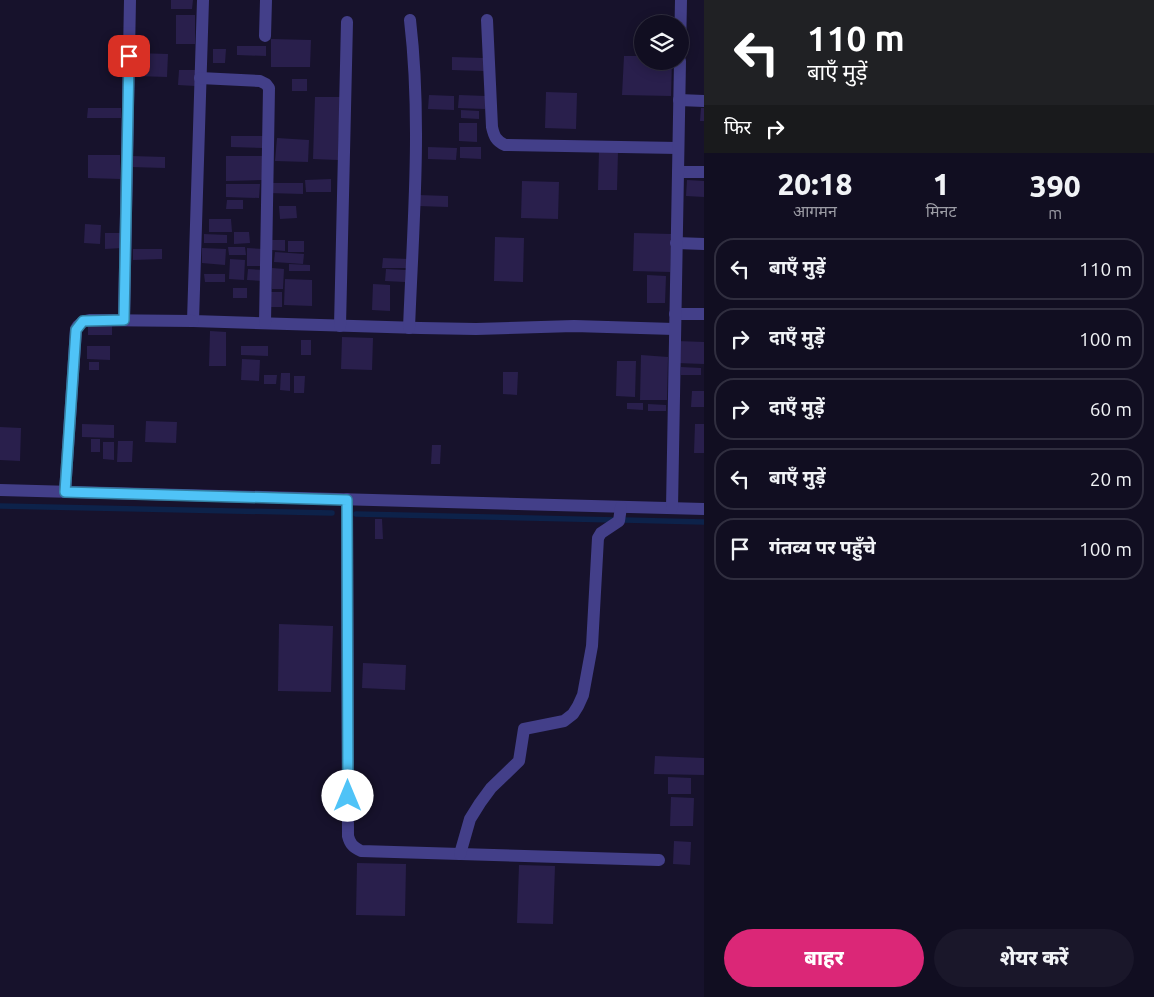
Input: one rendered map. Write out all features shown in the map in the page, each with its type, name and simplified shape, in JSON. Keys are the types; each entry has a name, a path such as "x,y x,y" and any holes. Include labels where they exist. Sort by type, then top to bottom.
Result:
{"street":[{"path":"124,320 130,0"},
{"path":"193,321 203,0"},
{"path":"265,36 266,0"},
{"path":"681,0 681,15"},
{"path":"409,328 417,104 410,20"},
{"path":"487,20 492,127 494,136 499,142 505,144 678,148"},
{"path":"340,326 347,22"},
{"path":"672,508 680,70"},
{"path":"200,78 260,81 269,88 265,323"},
{"path":"679,100 704,101"},
{"path":"678,172 704,172"},
{"path":"676,243 704,244"},
{"path":"675,314 704,314"},
{"path":"65,492 76,330 83,321 193,321 476,329 574,326 674,329"},
{"path":"0,490 704,509"},
{"path":"347,500 348,836 354,848 361,851 659,860"},
{"path":"460,854 470,819 480,803 491,788 519,762 524,729 564,721 573,714 578,706 583,695 592,646 598,538 601,532 619,521 621,507"}],"building":[{"path":"171,0 193,0 192,9 171,9"},
{"path":"176,15 195,15 195,44 176,44"},
{"path":"271,39 311,40 310,67 271,67"},
{"path":"237,46 266,46 266,56 237,55"},
{"path":"213,49 226,49 225,63 213,63"},
{"path":"135,53 168,54 167,77 135,76"},
{"path":"624,56 634,56 634,70 672,70 671,96 622,95"},
{"path":"452,57 484,58 484,71 452,70"},
{"path":"179,70 196,70 195,86 178,85"},
{"path":"292,79 307,79 307,91 292,91"},
{"path":"546,92 577,93 576,129 545,128"},
{"path":"429,95 454,96 454,110 428,109"},
{"path":"459,95 486,96 485,109 458,108"},
{"path":"315,97 340,97 338,160 313,159"},
{"path":"88,108 121,108 121,118 87,118"},
{"path":"701,108 704,108 704,121 700,121"},
{"path":"461,110 479,111 479,119 461,118"},
{"path":"459,123 477,123 477,142 459,141"},
{"path":"231,136 264,136 264,148 231,147"},
{"path":"277,138 309,140 308,162 275,161"},
{"path":"428,147 457,148 456,160 428,159"},
{"path":"460,147 481,147 481,159 460,158"},
{"path":"599,150 618,151 617,190 598,190"},
{"path":"88,155 120,155 120,179 88,178"},
{"path":"131,156 165,157 165,168 131,167"},
{"path":"226,156 262,156 262,180 226,181"},
{"path":"331,179 331,192 306,192 305,180"},
{"path":"687,180 704,181 704,197 686,196"},
{"path":"522,181 559,182 558,219 521,218"},
{"path":"268,183 303,183 303,194 268,193"},
{"path":"226,184 260,184 259,198 226,197"},
{"path":"418,195 448,196 448,207 418,206"},
{"path":"227,200 243,200 243,209 226,209"},
{"path":"279,206 296,206 297,218 280,219"},
{"path":"209,219 231,219 232,232 209,232"},
{"path":"85,224 101,225 100,244 84,243"},
{"path":"234,232 249,232 250,243 234,244"},
{"path":"105,233 122,233 122,248 105,249"},
{"path":"634,233 671,234 670,272 633,271"},
{"path":"204,234 227,235 227,243 204,243"},
{"path":"495,237 524,238 523,282 494,281"},
{"path":"272,240 285,240 285,251 272,250"},
{"path":"288,241 304,241 304,252 288,252"},
{"path":"228,247 245,247 246,255 229,255"},
{"path":"202,248 226,249 225,265 202,263"},
{"path":"247,248 264,249 264,266 247,266"},
{"path":"133,249 162,249 162,259 133,260"},
{"path":"275,252 304,254 303,264 274,262"},
{"path":"383,258 409,259 409,268 382,268"},
{"path":"230,259 245,260 244,280 229,279"},
{"path":"289,264 310,265 310,271 289,271"},
{"path":"272,268 284,269 283,289 272,289"},
{"path":"248,269 264,270 263,281 247,280"},
{"path":"386,269 406,270 405,282 385,281"},
{"path":"204,274 225,274 225,282 205,282"},
{"path":"647,275 666,276 665,303 647,303"},
{"path":"285,279 312,280 312,306 284,305"},
{"path":"373,284 390,285 390,311 372,310"},
{"path":"233,288 247,288 247,298 233,298"},
{"path":"271,292 282,292 282,307 271,307"},
{"path":"88,323 112,324 112,335 88,335"},
{"path":"210,331 226,332 226,366 209,366"},
{"path":"342,337 373,338 372,370 341,369"},
{"path":"301,340 311,340 311,355 301,355"},
{"path":"677,341 704,342 704,364 677,363"},
{"path":"87,346 110,346 110,360 87,359"},
{"path":"241,346 268,346 268,356 241,355"},
{"path":"641,355 668,357 667,400 640,400"},
{"path":"242,359 260,360 259,381 241,380"},
{"path":"617,361 636,361 635,397 616,396"},
{"path":"89,362 99,362 99,370 89,370"},
{"path":"681,367 701,368 701,375 681,375"},
{"path":"503,372 518,372 517,395 503,394"},
{"path":"281,373 290,373 290,391 280,390"},
{"path":"264,375 277,375 276,384 264,384"},
{"path":"294,376 305,376 304,393 294,393"},
{"path":"692,391 704,391 704,407 691,407"},
{"path":"627,403 643,403 643,410 627,409"},
{"path":"648,404 666,405 666,411 648,411"},
{"path":"146,421 177,422 176,443 145,442"},
{"path":"82,424 114,425 114,438 82,437"},
{"path":"695,424 704,424 704,453 694,453"},
{"path":"0,427 21,428 20,461 0,460"},
{"path":"91,439 100,439 100,452 91,452"},
{"path":"118,441 133,441 132,462 117,462"},
{"path":"103,442 114,442 114,460 103,459"},
{"path":"432,445 441,445 440,464 431,464"},
{"path":"375,519 382,519 383,539 375,539"},
{"path":"279,624 333,626 331,692 278,691"},
{"path":"363,663 406,665 405,690 362,688"},
{"path":"655,756 704,758 704,775 654,774"},
{"path":"668,777 691,778 691,794 668,794"},
{"path":"671,797 694,798 693,826 670,826"},
{"path":"674,841 691,842 690,865 673,864"},
{"path":"357,863 406,864 405,916 356,915"},
{"path":"519,865 555,866 553,924 517,923"}],"waterway":[{"path":"0,506 332,513"},
{"path":"356,514 616,520"},
{"path":"624,520 704,522"}],"route":[{"path":"129,56 124,320 83,321 76,330 65,492 347,500 348,796"}]}
